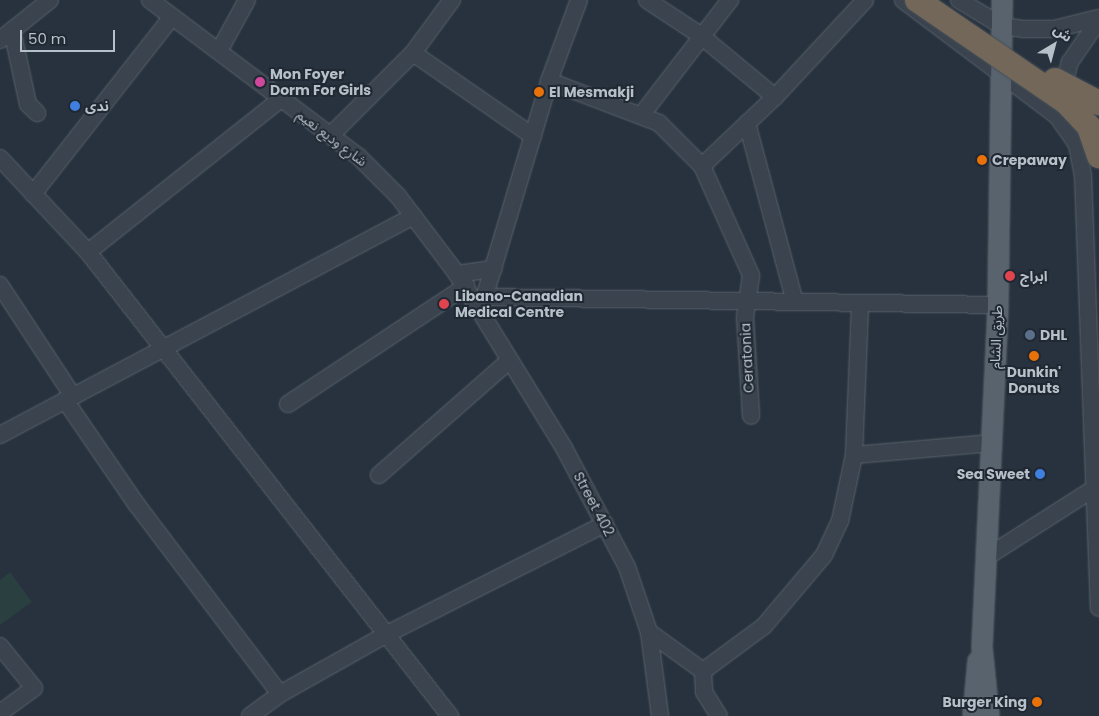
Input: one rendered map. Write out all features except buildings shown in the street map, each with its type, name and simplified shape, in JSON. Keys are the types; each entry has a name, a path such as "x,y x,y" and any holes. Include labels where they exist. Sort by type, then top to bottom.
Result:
{"highway":[{"path":"917,0 1066,102 1089,127 1099,156"},
{"path":"931,0 1040,73 1099,116"},
{"path":"1040,73 1099,103"}],"main road":[{"name":"طريق الشام","path":"989,716 982,647 998,305 1002,0"},
{"name":"طريق الشام","path":"973,716 974,672 982,647"}],"street":[{"path":"37,112 28,104 6,35 50,0"},
{"name":"شارع وديع نعيم","path":"150,0 280,100 332,135 378,175 414,216 462,280 482,303"},
{"path":"218,51 247,0"},
{"path":"332,135 413,53 452,0"},
{"path":"579,0 549,80 494,269 482,303 746,300 860,305 998,305"},
{"path":"647,0 700,35 775,96"},
{"path":"643,113 700,35 730,0"},
{"path":"702,166 775,96 865,0"},
{"path":"903,0 1057,116 1072,134 1083,175 1099,608"},
{"path":"959,0 1002,26 1054,28 1099,19"},
{"path":"33,194 172,17"},
{"path":"1057,116 1070,62 1099,19"},
{"path":"413,53 533,136"},
{"name":"Ceratonia","path":"549,80 643,113 667,129 702,166 749,267 751,284 746,300 750,416"},
{"path":"88,252 280,100"},
{"path":"747,123 795,302"},
{"path":"0,158 88,252 450,716"},
{"path":"0,435 414,216"},
{"path":"288,404 462,280 494,269"},
{"path":"0,285 137,505 280,694"},
{"name":"Street 402","path":"482,303 510,360 605,524 633,582 649,632 660,716"},
{"path":"702,671 753,637 812,572 840,521 854,455 860,305"},
{"path":"379,475 510,360"},
{"path":"854,455 992,443"},
{"path":"985,558 1095,488"},
{"path":"252,716 280,694 387,634 605,524"},
{"path":"649,632 702,671 704,692 719,716"},
{"path":"0,646 34,688 0,713"}],"green space":[{"path":"10,572 32,602 0,625 0,580"}],"place":[{"name":"Mon Foyer Dorm For Girls","path":"260,82"},
{"name":"El Mesmakji","path":"539,92"},
{"name":"ندى","path":"75,106"},
{"name":"Crepaway","path":"982,160"},
{"name":"ابراج","path":"1010,276"},
{"name":"Libano-Canadian Medical Centre","path":"444,304"},
{"name":"DHL","path":"1030,335"},
{"name":"Dunkin' Donuts","path":"1034,356"},
{"name":"Sea Sweet","path":"1040,474"},
{"name":"Burger King","path":"1037,702"}]}
